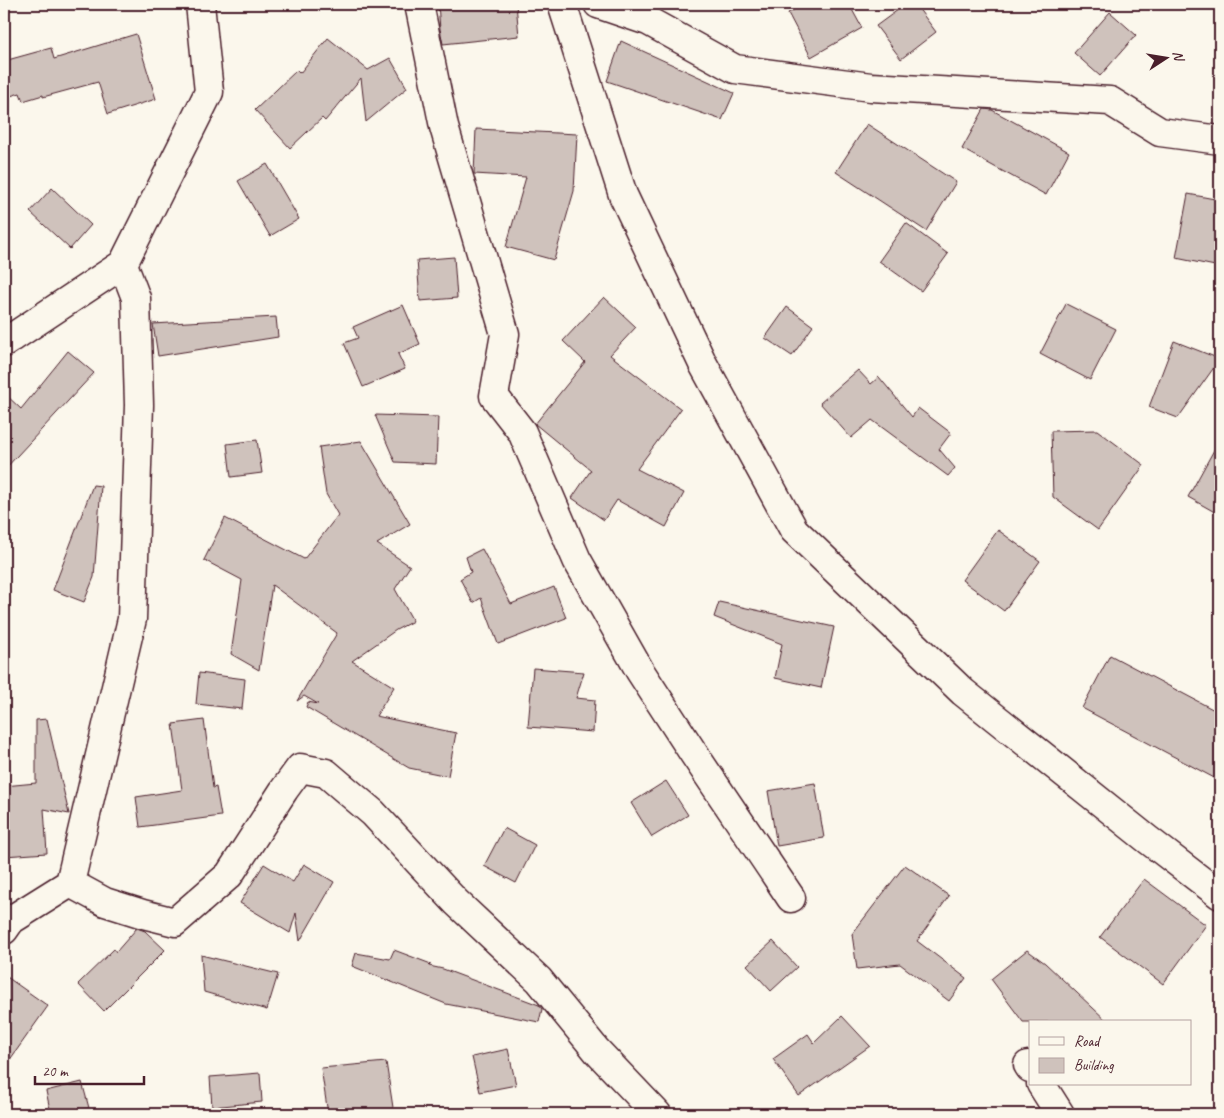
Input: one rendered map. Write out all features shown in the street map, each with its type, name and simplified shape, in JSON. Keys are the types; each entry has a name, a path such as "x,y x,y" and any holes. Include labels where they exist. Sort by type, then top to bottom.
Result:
{"street":[{"path":"4,343 123,264 209,92 200,4"},
{"path":"419,4 444,127 505,334 494,396 522,432 577,560 640,671 791,898"},
{"path":"562,4 623,195 703,364 794,530 963,692 1220,895"},
{"path":"598,4 648,21 735,69 871,87 1110,101 1160,132 1220,140"},
{"path":"4,930 11,920 70,883 132,619 139,405 137,318 136,298 123,264"},
{"path":"70,883 105,902 175,922 229,875 300,768 326,773 373,813 456,902 540,980 597,1051 657,1114"},
{"path":"1042,1086 1060,1114"}],"building":[{"path":"438,4 516,4 519,36 443,44"},
{"path":"805,4 849,4 862,28 811,57 788,13"},
{"path":"906,4 915,4 936,32 901,59 876,26"},
{"path":"1110,12 1136,35 1100,76 1074,53"},
{"path":"136,34 156,99 108,114 98,82 23,101 20,93 4,98 4,61 51,48 54,59"},
{"path":"328,38 368,70 390,58 407,88 366,122 361,78 325,121 322,118 290,148 255,110 297,70 300,73"},
{"path":"621,41 734,93 722,120 607,81"},
{"path":"984,109 992,110 1069,152 1046,195 962,149"},
{"path":"867,124 956,182 926,231 836,172"},
{"path":"476,129 577,134 574,191 554,260 506,247 526,177 474,174"},
{"path":"267,164 299,219 270,236 238,181"},
{"path":"52,188 91,225 70,249 30,212"},
{"path":"1188,194 1220,200 1220,267 1176,258"},
{"path":"906,223 948,254 921,291 879,261"},
{"path":"454,257 457,298 420,301 417,260"},
{"path":"604,297 636,327 610,355 681,409 637,469 684,493 666,527 617,500 604,520 572,498 591,470 535,424 585,362 563,341"},
{"path":"1066,304 1116,329 1090,380 1040,354"},
{"path":"403,305 420,344 398,354 405,369 363,387 344,343 358,338 353,327"},
{"path":"787,307 813,326 792,356 765,338"},
{"path":"276,317 278,337 158,356 153,324"},
{"path":"1174,341 1220,359 1178,418 1149,407"},
{"path":"68,351 94,373 4,470 4,393 21,409"},
{"path":"858,370 871,384 879,377 912,417 918,408 951,433 939,449 955,468 948,476 872,420 851,438 820,403"},
{"path":"375,415 438,417 436,464 395,462"},
{"path":"1097,430 1144,465 1098,530 1053,497 1051,431"},
{"path":"1220,439 1220,515 1188,497"},
{"path":"257,440 262,473 231,477 227,444"},
{"path":"361,441 410,524 377,544 410,566 395,589 413,621 396,630 352,661 394,687 376,716 456,733 448,776 409,768 306,707 308,702 318,704 304,696 297,701 337,633 272,585 259,670 231,654 242,580 204,560 225,518 304,559 338,515 326,494 319,447"},
{"path":"93,485 101,486 94,577 84,602 53,590"},
{"path":"998,530 1040,561 1004,611 962,580"},
{"path":"482,549 511,604 554,587 566,618 498,644 481,598 473,603 460,579 471,572 466,557"},
{"path":"719,602 834,627 821,688 775,678 782,644 714,617"},
{"path":"1110,655 1220,713 1220,781 1082,708"},
{"path":"533,668 584,672 576,698 595,700 593,732 528,727"},
{"path":"199,673 245,679 242,709 196,704"},
{"path":"47,719 69,814 44,809 47,853 4,856 4,786 36,783 36,720"},
{"path":"204,720 213,788 216,787 221,816 140,827 136,797 182,790 173,724"},
{"path":"666,781 688,815 652,837 631,803"},
{"path":"815,783 824,838 777,846 768,791"},
{"path":"504,828 535,845 516,883 484,866"},
{"path":"264,864 293,882 304,864 334,882 300,941 296,913 290,933 240,903"},
{"path":"905,865 949,896 917,941 966,978 949,1001 900,964 857,969 852,934"},
{"path":"1144,879 1206,925 1163,984 1100,937"},
{"path":"137,928 145,931 165,950 104,1011 78,984 114,949 116,952"},
{"path":"773,941 797,967 771,991 747,965"},
{"path":"394,950 431,964 429,966 443,969 539,1005 542,1009 539,1022 446,1004 352,966 356,953 390,959"},
{"path":"1027,950 1045,963 1106,1020 1029,1020 1029,1022 1023,1022 991,979"},
{"path":"201,955 278,974 267,1010 204,992"},
{"path":"4,975 48,1006 4,1068"},
{"path":"842,1016 870,1046 799,1096 773,1059 808,1034 814,1043"},
{"path":"508,1049 516,1085 480,1092 472,1057"},
{"path":"386,1062 394,1114 328,1114 321,1068"},
{"path":"260,1073 262,1102 212,1107 210,1077"},
{"path":"82,1082 89,1108 63,1114 51,1114 46,1091"}]}
